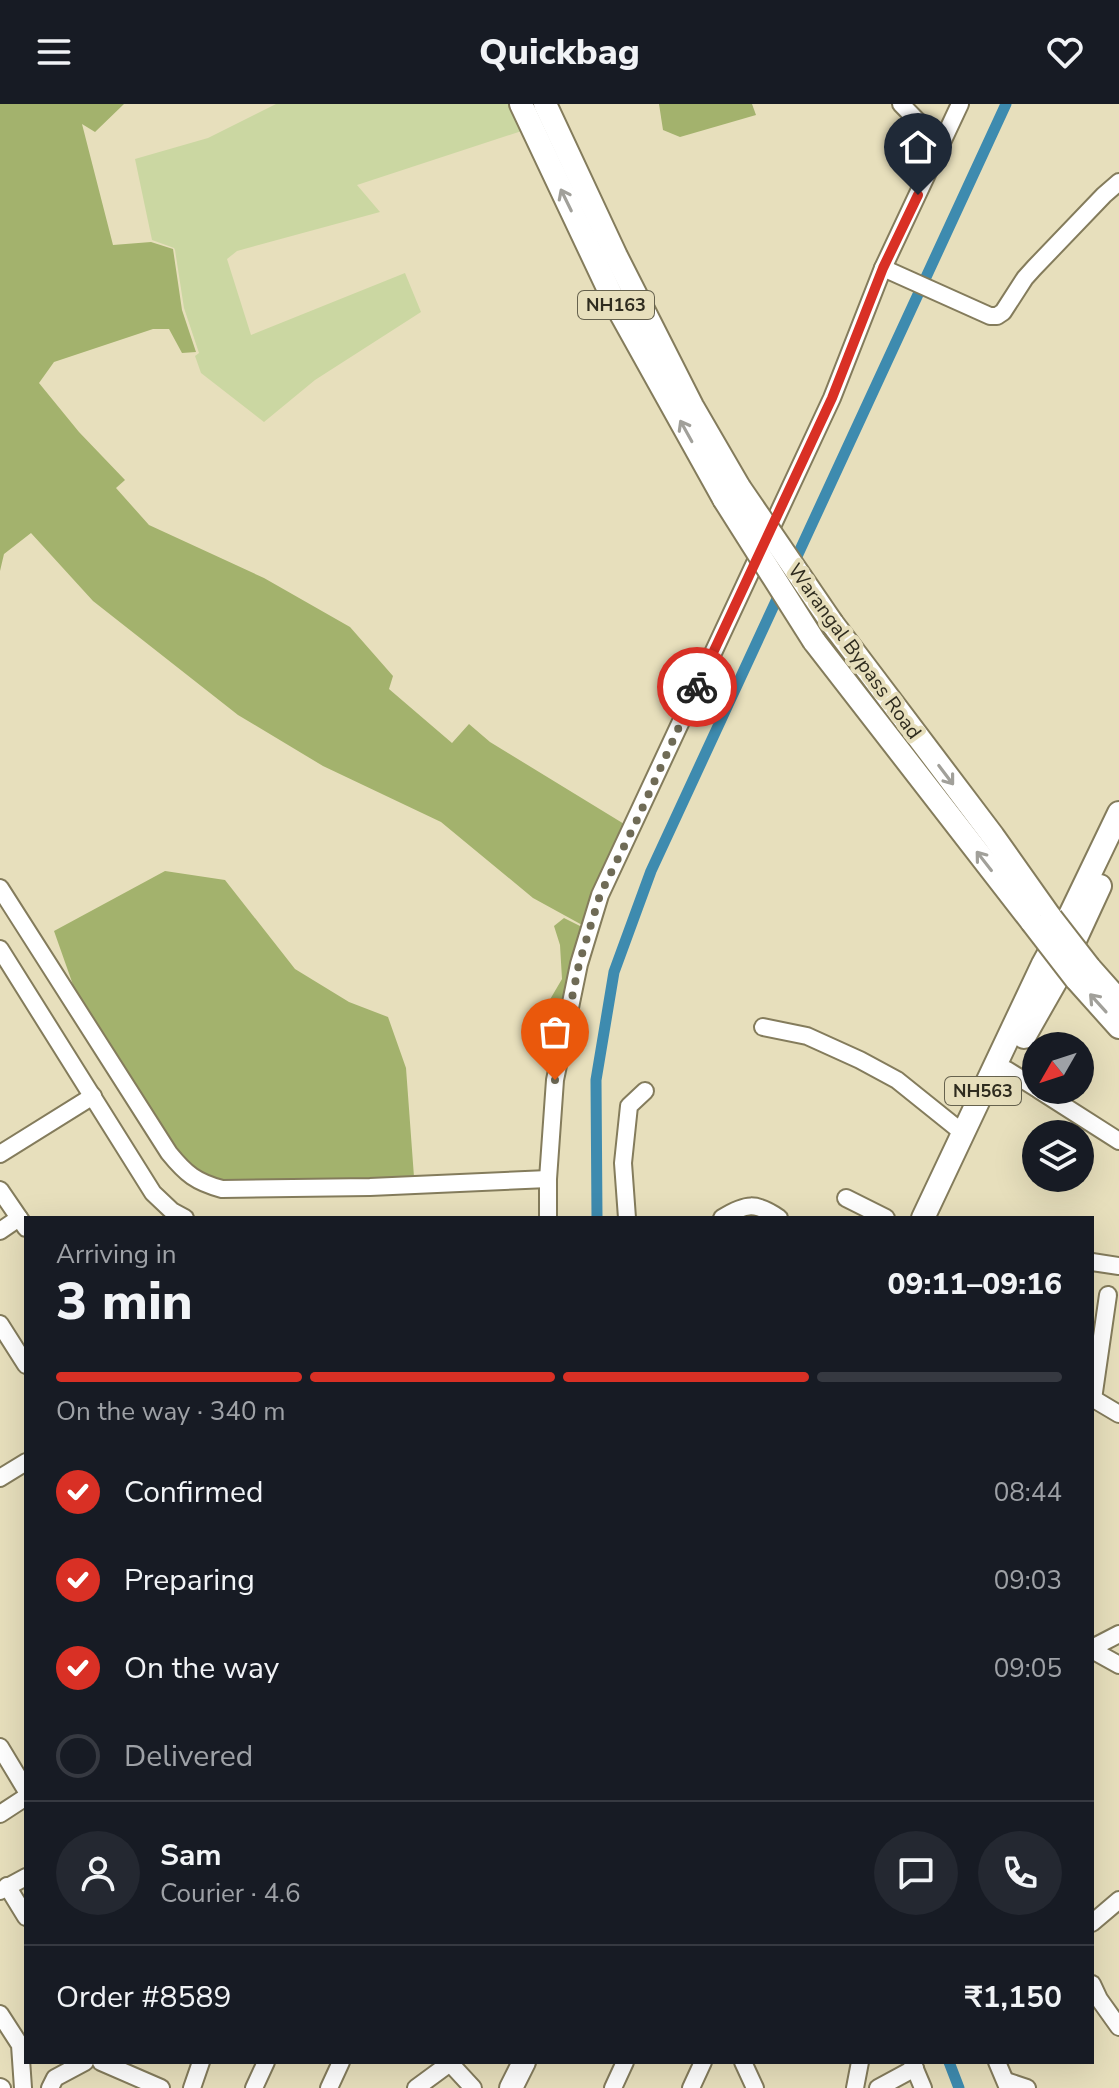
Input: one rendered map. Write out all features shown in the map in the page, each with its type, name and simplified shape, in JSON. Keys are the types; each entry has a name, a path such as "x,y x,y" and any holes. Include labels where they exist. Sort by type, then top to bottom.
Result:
{"highway":[{"name":"NH163","path":"521,104 616,305 731,493"},
{"name":"Warangal Bypass Road","path":"545,104 731,493 814,641 1083,973 1119,1027"},
{"name":"Warangal Bypass Road","path":"731,493 993,836 1041,920"},
{"name":"NH563","path":"924,1216 1043,964 1119,813"},
{"name":"NH563","path":"938,1216 1007,1070 1057,979 1119,845"},
{"name":"Warangal Bypass Road","path":"1083,973 1119,1001"},
{"path":"496,2088 507,2064"},
{"path":"511,2088 523,2064"}],"street":[{"path":"901,104 941,145"},
{"path":"548,1216 555,1080 579,964 600,895 832,398 883,268 960,104"},
{"path":"883,268 983,314 990,316 1003,312 1025,278 1119,182"},
{"path":"0,888 169,1153 182,1170 199,1183 222,1189 370,1187 548,1179"},
{"path":"0,949 153,1193 174,1216"},
{"path":"763,1027 807,1036 897,1080 963,1133"},
{"path":"1007,1070 1022,1080"},
{"path":"627,1216 623,1163 629,1106 645,1091"},
{"path":"0,1154 93,1096"},
{"path":"1061,1104 1119,1141"},
{"path":"0,1190 22,1223 0,1231"},
{"path":"846,1198 882,1216"},
{"path":"726,1216 753,1205 776,1216"},
{"path":"1094,1262 1119,1266"},
{"path":"1094,1386 1108,1295"},
{"path":"0,1324 24,1362"},
{"path":"1094,1400 1119,1414"},
{"path":"0,1478 24,1463"},
{"path":"1094,1648 1119,1634"},
{"path":"1094,1650 1119,1665"},
{"path":"0,1747 24,1787"},
{"path":"0,1814 24,1798"},
{"path":"24,1878 4,1888 24,1914"},
{"path":"1094,1921 1119,1900"},
{"path":"1094,1988 1119,2027"},
{"path":"0,2014 20,2045 23,2088"},
{"path":"50,2088 55,2078 81,2064"},
{"path":"106,2064 161,2088"},
{"path":"192,2088 200,2064"},
{"path":"254,2088 265,2064"},
{"path":"329,2088 340,2064"},
{"path":"416,2088 447,2064"},
{"path":"452,2064 473,2088"},
{"path":"613,2088 624,2064"},
{"path":"691,2088 702,2064"},
{"path":"744,2064 755,2088"},
{"path":"855,2088 860,2064"},
{"path":"998,2064 1007,2084 1027,2088"},
{"path":"878,2088 914,2065 923,2088"}],"green space":[{"path":"0,104 124,104 95,132 82,124 113,245 151,242 173,249 182,310 196,352 182,353 169,329 153,329 54,362 39,383 79,432 125,480 116,488 149,525 264,578 350,627 393,676 389,689 452,743 469,724 490,742 629,827 584,926 533,898 441,822 323,766 238,715 93,601 31,533 4,554 0,571"},
{"path":"276,104 532,104 537,126 357,185 380,212 237,251 227,259 251,335 405,273 421,312 315,380 264,422 201,373 195,356 199,353 184,308 175,250 152,240 135,159 208,138"},
{"path":"659,104 752,104 756,115 680,137 663,130"},
{"path":"165,871 225,880 295,969 349,1002 388,1017 406,1068 414,1177 359,1183 192,1179 90,1033 54,931"},
{"path":"564,918 584,928 562,1028 545,1029 538,1020 562,979 560,945 554,926"}],"waterway":[{"path":"793,565 1006,104"},
{"path":"597,1216 596,1080 614,972 651,871 782,588"},
{"path":"950,2064 959,2088"}],"way so far":[{"path":"555,1080 579,964 600,895 697,687"}],"route":[{"path":"697,687 832,398 883,268 918,195"}]}
